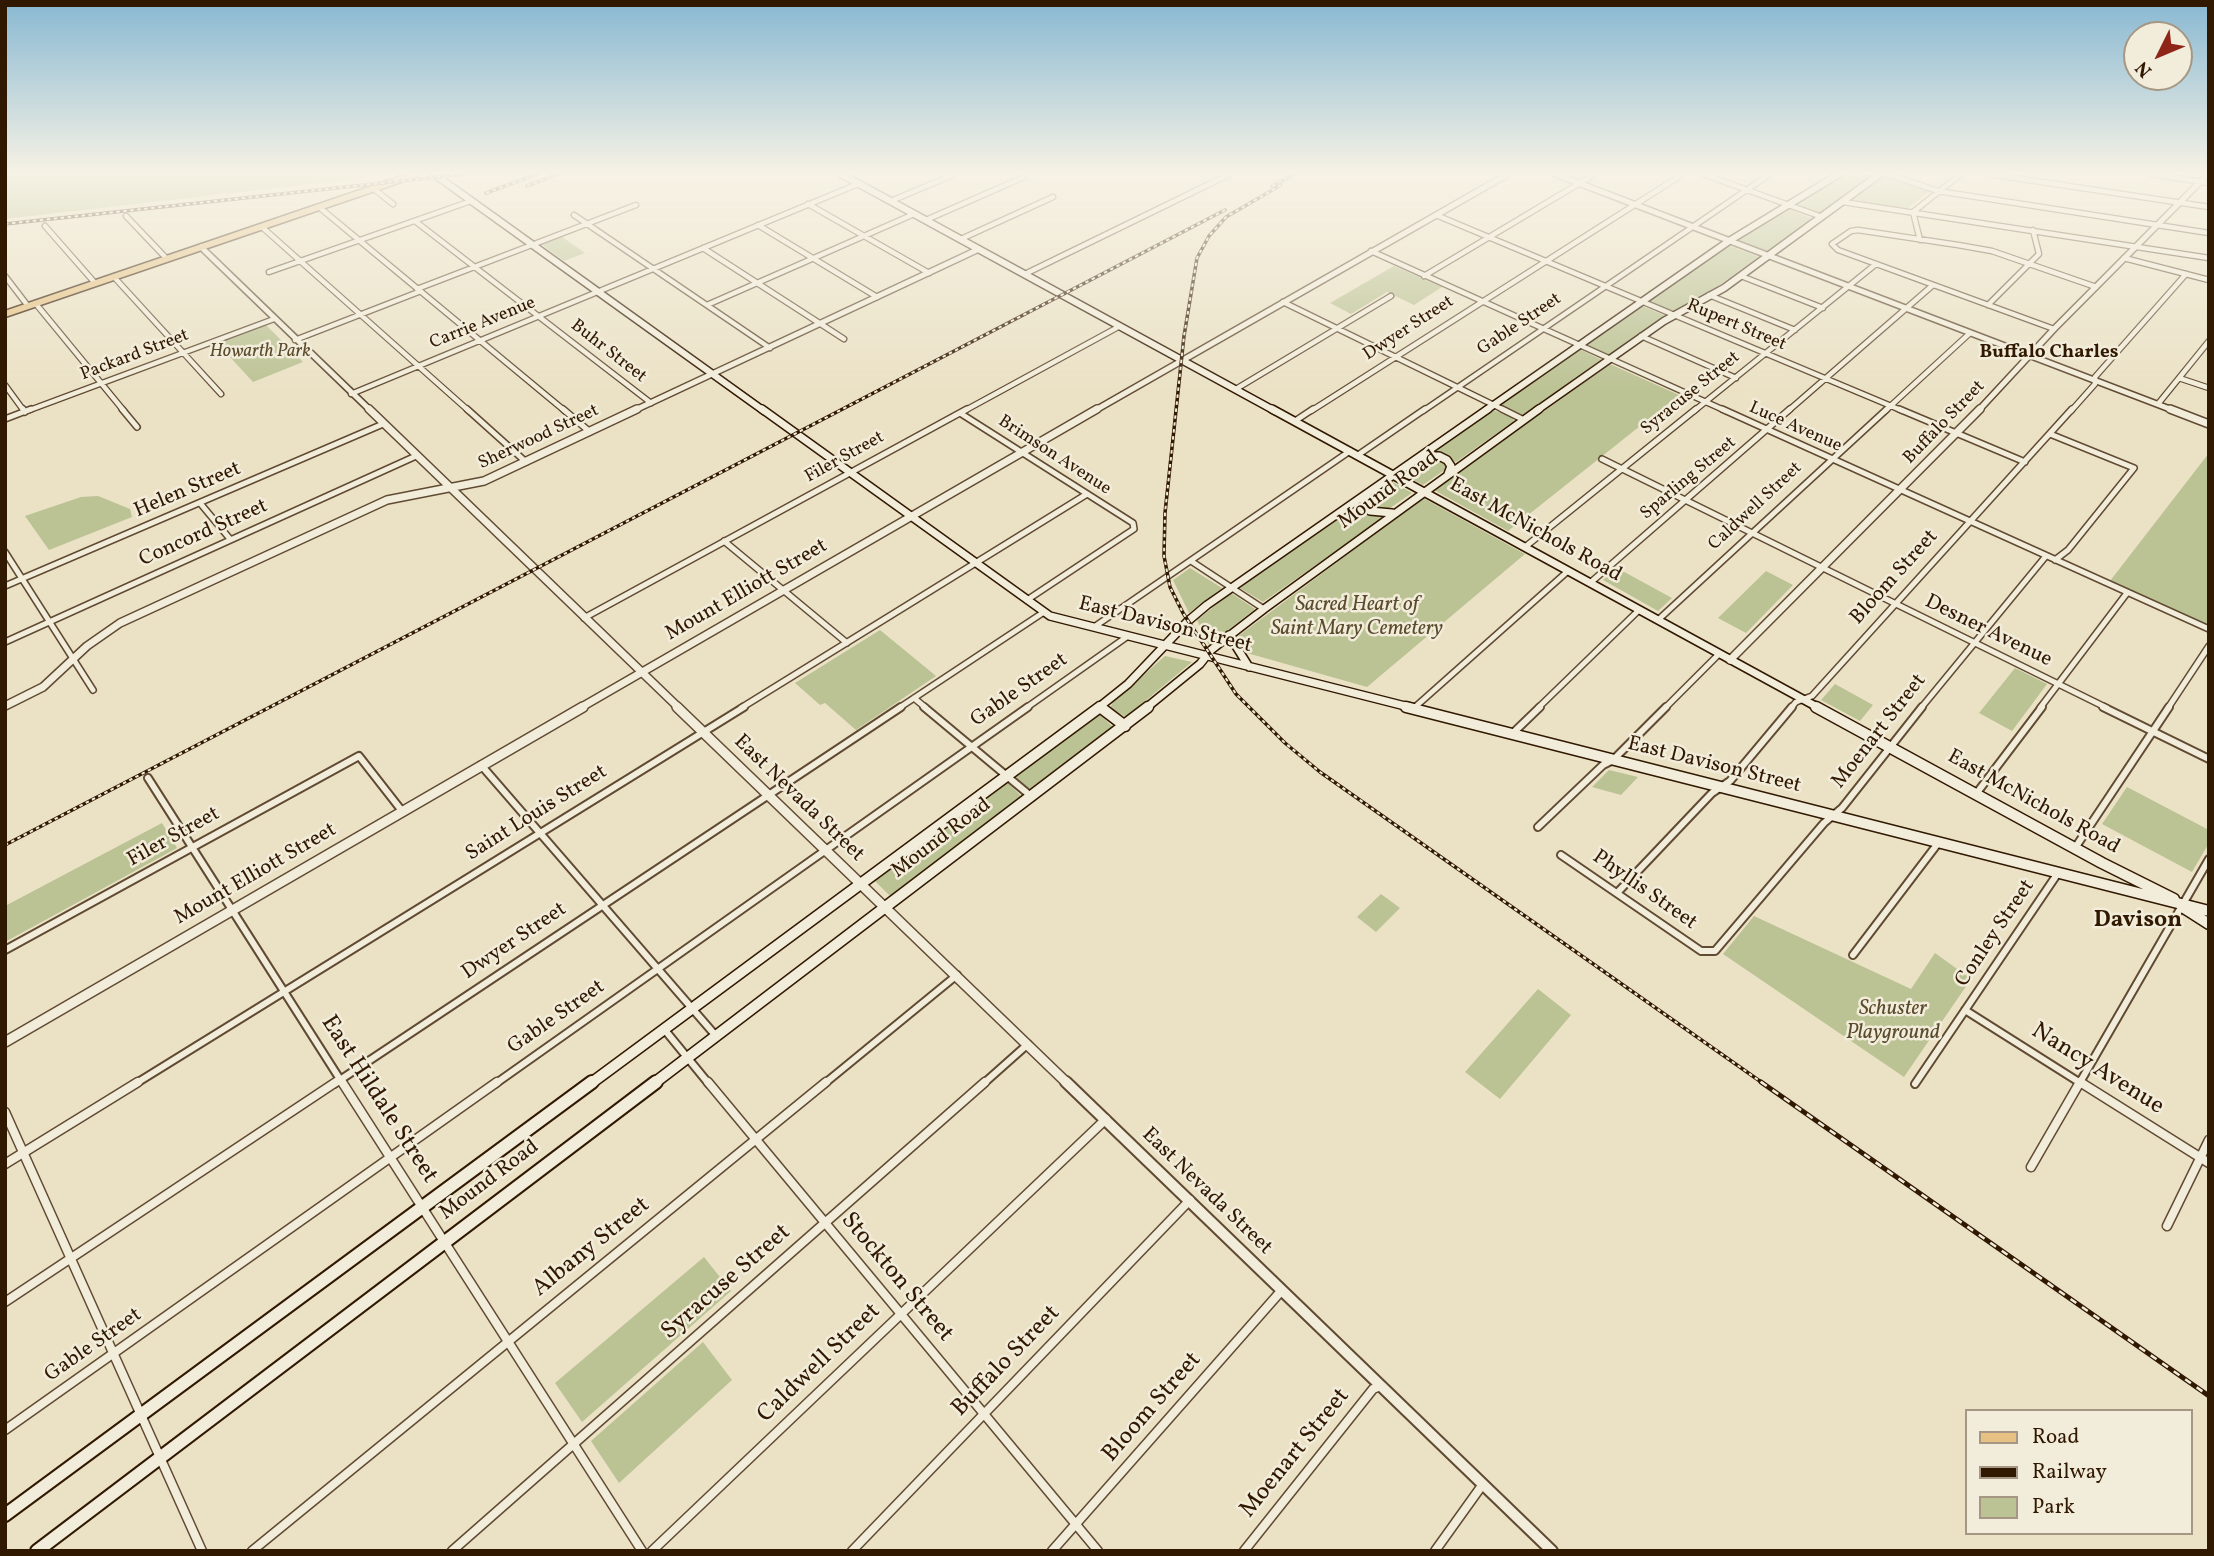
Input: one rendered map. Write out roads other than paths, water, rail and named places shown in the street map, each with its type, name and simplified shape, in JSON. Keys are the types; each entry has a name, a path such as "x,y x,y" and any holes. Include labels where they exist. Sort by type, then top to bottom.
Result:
{"main road":[{"path":"5,314 201,247"},
{"name":"East Davison Street","path":"534,247 848,474 1044,612 1059,619 2209,911"},
{"name":"East McNichols Road","path":"975,247 2183,906 2209,924"},
{"name":"Mound Road","path":"5,1515 1100,707 1128,684 1188,621 1232,588 1722,247"},
{"name":"Mound Road","path":"37,1551 1125,726 1264,608 1640,336 1741,276 1780,247"},
{"path":"1421,456 1432,455 1447,460 1451,466 1448,474"},
{"path":"1364,496 1364,505 1370,511 1395,512"},
{"path":"1229,635 1249,667"},
{"path":"1100,707 1125,726"},
{"path":"2100,884 2106,873 2102,863"}],"street":[{"path":"63,247 95,284"},
{"path":"155,247 167,259"},
{"name":"East Nevada Street","path":"201,247 1552,1551"},
{"path":"284,247 526,462"},
{"path":"269,272 340,247"},
{"path":"367,247 590,432"},
{"name":"Buhr Street","path":"449,247 651,403"},
{"path":"295,340 528,247"},
{"path":"621,247 770,348"},
{"name":"Carrie Avenue","path":"351,394 706,247"},
{"path":"793,247 877,297"},
{"path":"707,305 840,247"},
{"path":"883,247 929,273"},
{"path":"1025,274 1081,247"},
{"name":"Mount Elliott Street","path":"5,1042 1379,247"},
{"path":"1424,276 1473,247"},
{"name":"Rupert Street","path":"1512,247 2025,462"},
{"name":"Dwyer Street","path":"1295,421 1569,247"},
{"name":"Gable Street","path":"1094,627 1664,247"},
{"path":"1744,247 2209,424"},
{"path":"1835,247 2054,330"},
{"path":"1963,247 1992,251 2095,287"},
{"path":"1988,305 2030,265 2039,254 2037,247"},
{"name":"Buffalo Street","path":"1730,660 1957,433 2135,247"},
{"path":"2140,247 2209,258"},
{"path":"703,248 844,339"},
{"name":"Sherwood Street","path":"5,706 43,687 97,638 120,623 387,500 484,481 979,249"},
{"name":"Luce Avenue","path":"1371,251 2209,629"},
{"path":"2124,258 2209,280"},
{"name":"Syracuse Street","path":"1525,547 1876,264"},
{"name":"Bloom Street","path":"1617,893 1711,794 1745,764 1796,702 1812,696 2050,434 2096,381 2095,377 2186,274"},
{"path":"5,276 138,427"},
{"path":"1741,276 1823,308"},
{"path":"114,277 221,394"},
{"name":"Sparling Street","path":"1590,583 1828,380 1933,285"},
{"path":"1709,295 1795,330"},
{"path":"1236,389 1391,296"},
{"path":"1283,302 1524,420"},
{"name":"Packard Street","path":"5,419 274,319"},
{"name":"Filer Street","path":"584,618 1121,326"},
{"name":"Caldwell Street","path":"1658,620 1970,333"},
{"path":"1640,336 1736,378"},
{"path":"2158,404 2209,341"},
{"path":"2200,352 2209,356"},
{"path":"2179,377 2209,388"},
{"path":"5,385 25,412"},
{"name":"Brimson Avenue","path":"960,413 1133,523 1134,528 1124,536 1027,600"},
{"name":"Helen Street","path":"5,586 383,424"},
{"path":"2050,434 2134,468 2068,550 2054,560"},
{"name":"Concord Street","path":"5,642 416,456"},
{"name":"Desner Avenue","path":"1602,459 2209,759"},
{"name":"Saint Louis Street","path":"5,1164 1087,494"},
{"path":"200,503 230,539"},
{"path":"724,541 847,643"},
{"path":"5,551 93,690"},
{"name":"Moenart Street","path":"1709,953 1715,951 1824,823 1834,816 1973,642 2046,556"},
{"path":"1191,561 1264,608"},
{"path":"1413,709 1567,570"},
{"path":"1976,794 2127,593"},
{"path":"1513,734 1639,610"},
{"name":"Dwyer Street","path":"5,1302 1044,612"},
{"name":"Gable Street","path":"5,1430 1128,636"},
{"path":"2075,848 2209,646"},
{"path":"1538,827 1603,765 1613,760 1719,654"},
{"path":"914,698 1032,796"},
{"name":"Filer Street","path":"5,950 359,756 402,811"},
{"path":"481,765 716,1036"},
{"name":"East Hildale Street","path":"148,778 642,1551"},
{"path":"1853,955 1939,842"},
{"name":"Phyllis Street","path":"1561,855 1700,951 1709,953"},
{"path":"2031,1167 2209,859"},
{"name":"Conley Street","path":"1915,1084 2058,873"},
{"name":"Albany Street","path":"251,1551 957,975"},
{"name":"Nancy Avenue","path":"1965,1010 2209,1163"},
{"name":"Stockton Street","path":"664,1029 1098,1551"},
{"name":"Syracuse Street","path":"452,1551 1028,1044"},
{"path":"5,1112 202,1551"},
{"name":"Caldwell Street","path":"652,1551 1106,1119"},
{"path":"2167,1226 2209,1140"},
{"name":"Buffalo Street","path":"852,1551 1190,1200"},
{"name":"Bloom Street","path":"1052,1551 1282,1290"},
{"name":"Moenart Street","path":"1244,1551 1373,1389 1381,1385"},
{"path":"1435,1551 1483,1484"}],"railway":[{"path":"5,845 1155,247"},
{"path":"1203,247 1197,258 1184,336 1165,513 1164,556 1170,587 1183,613 1236,694 1285,743 1320,772 1764,1084"},
{"path":"1761,1082 2209,1396"}],"district":[{"name":"Buffalo Charles","path":"2049,354"},
{"name":"Davison","path":"2138,922"}],"park label":[{"name":"Howarth Park","path":"260,353"},
{"name":"Sacred Heart of Saint Mary Cemetery","path":"1357,618"},
{"name":"Schuster Playground","path":"1893,1022"}]}
